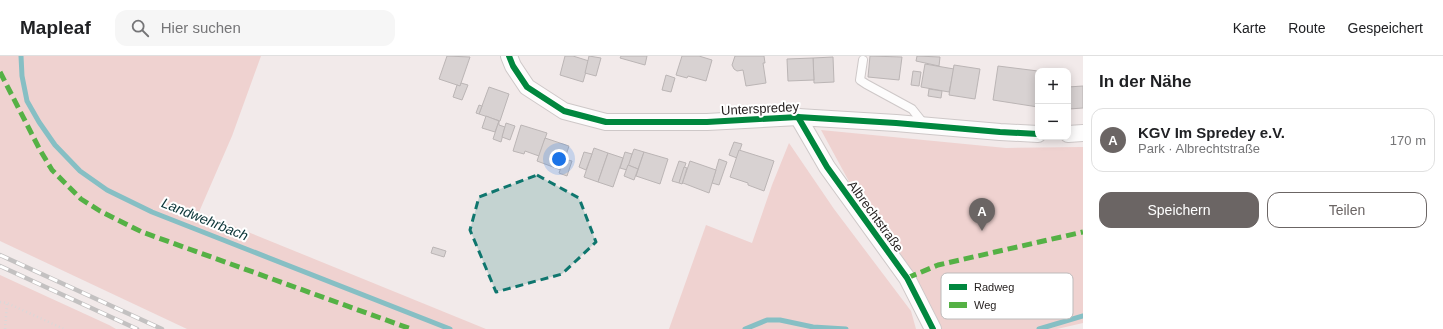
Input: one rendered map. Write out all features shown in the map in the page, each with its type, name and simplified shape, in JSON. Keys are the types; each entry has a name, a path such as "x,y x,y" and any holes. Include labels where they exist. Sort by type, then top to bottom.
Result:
{"street":[{"name":"Unterspredey","path":"509,56 513,66 527,86 564,110 606,122 707,122 798,117 1035,134"},
{"name":"Albrechtstraße","path":"798,117 827,166 906,278 933,329"},
{"path":"1071,134 1083,133"}],"lane":[{"path":"863,60 860,80 912,109 926,126"}],"path":[{"path":"0,302 7,303 64,329"},
{"path":"5,329 7,303"},
{"path":"53,324 53,329"}],"highlighted area":[{"path":"537,175 579,198 596,242 562,274 496,292 470,230 479,197"}],"shaded area":[{"path":"0,56 261,56 232,136 199,212 486,329 187,329 0,241"},
{"path":"821,130 1006,148 1083,147 1083,323 1057,329 942,329 911,275 852,187"},
{"path":"789,143 834,209 911,311 916,329 669,329 706,225 752,243 772,185"},
{"path":"0,275 109,325 116,329 0,329"}],"building":[{"path":"447,56 470,57 460,86 439,79"},
{"path":"565,56 573,56 589,61 583,82 560,75"},
{"path":"589,56 601,58 596,76 585,73"},
{"path":"621,56 647,56 645,65 620,58"},
{"path":"682,56 699,56 712,60 706,81 688,76 687,78 676,75"},
{"path":"735,56 764,56 765,63 763,63 766,83 746,86 743,70 737,71 732,65"},
{"path":"870,56 902,57 899,80 868,77"},
{"path":"917,56 940,57 939,66 916,61"},
{"path":"833,57 834,82 814,83 813,58"},
{"path":"813,58 814,80 788,81 787,59"},
{"path":"925,64 954,69 949,92 921,87"},
{"path":"954,65 980,69 975,99 949,95"},
{"path":"998,66 1035,71 1035,107 993,100"},
{"path":"913,71 921,72 919,86 911,85"},
{"path":"666,75 675,78 671,92 662,90"},
{"path":"461,83 468,85 462,100 453,97 457,85 460,86"},
{"path":"1083,86 1083,108 1071,109 1071,87"},
{"path":"489,87 509,94 500,121 479,114"},
{"path":"929,89 942,91 941,98 928,96"},
{"path":"479,105 482,106 479,114 476,113"},
{"path":"486,116 499,121 495,132 482,128"},
{"path":"499,121 499,125 505,127 501,142 493,139"},
{"path":"506,123 515,126 510,140 502,137"},
{"path":"521,125 547,133 539,156 525,151 524,154 513,151"},
{"path":"545,138 569,146 561,170 537,161"},
{"path":"734,142 742,144 737,158 729,155"},
{"path":"594,148 608,153 598,182 584,177"},
{"path":"634,149 644,152 638,169 628,165"},
{"path":"739,150 774,161 764,191 748,185 748,183 730,177"},
{"path":"584,152 592,154 586,170 579,167"},
{"path":"625,152 632,154 627,170 620,168"},
{"path":"644,152 668,159 660,184 636,176"},
{"path":"608,153 623,158 613,187 598,182"},
{"path":"564,159 572,161 567,176 559,173"},
{"path":"719,159 727,162 719,185 712,183"},
{"path":"679,161 686,163 679,183 672,181"},
{"path":"690,161 716,170 709,193 683,183 682,184"},
{"path":"628,165 638,169 634,180 624,176"},
{"path":"684,167 687,168 682,184 679,183"},
{"path":"433,247 446,251 444,257 431,253"}],"waterway":[{"name":"Landwehrbach","path":"21,56 22,76 27,101 39,122 55,145 80,171 107,190 152,212 450,329"},
{"name":"Landwehrbach","path":"1073,319 1083,316"},
{"name":"Landwehrbach","path":"1039,329 1073,319"},
{"name":"Landwehrbach","path":"745,329 767,320 780,320 813,327 846,329"}],"railway":[{"path":"0,255 162,329"},
{"path":"0,266 137,329"}],"marked path":[{"path":"0,72 40,150 52,170 81,199 100,211 142,232 411,329"},
{"path":"907,278 938,265 1083,232"}],"cycle path":[{"path":"509,56 513,66 527,87 564,111 606,122 707,122 798,117 1035,134"},
{"path":"798,117 827,167 907,278 933,329"}],"place":[{"name":"KGV Im Spredey e.V.","path":"982,231"}]}
